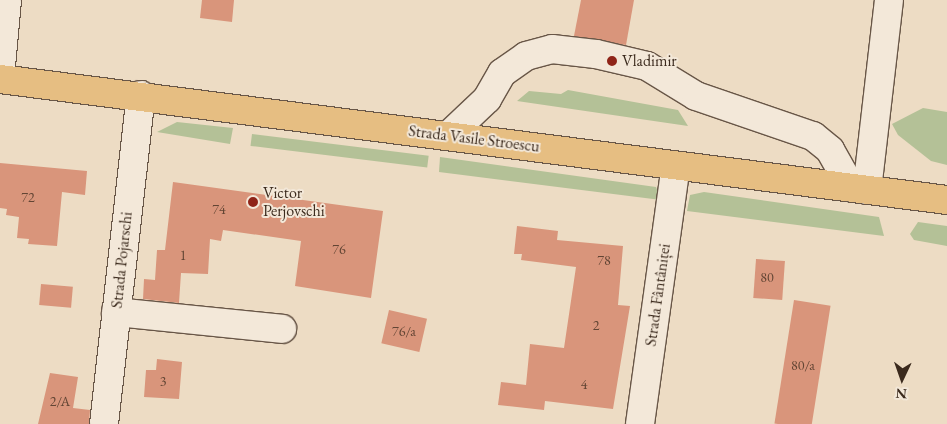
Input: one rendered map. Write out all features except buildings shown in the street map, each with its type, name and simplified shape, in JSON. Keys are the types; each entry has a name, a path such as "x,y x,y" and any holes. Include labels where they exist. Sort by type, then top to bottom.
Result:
{"main road":[{"name":"Strada Vasile Stroescu","path":"0,78 947,200"}],"street":[{"path":"0,78 8,0"},
{"path":"859,189 889,0"},
{"path":"448,136 487,99 502,74 526,56 552,49 596,54 647,66 696,96 813,136 830,150 859,189"},
{"name":"Strada Pojarschi","path":"104,424 141,95"},
{"name":"Strada Fântâniței","path":"640,424 676,166"},
{"path":"116,312 282,329"}],"green space":[{"path":"568,90 678,110 688,126 517,101 529,91 561,94"},
{"path":"923,108 947,112 947,165 931,161 898,135 892,124"},
{"path":"177,122 233,128 230,144 157,132"},
{"path":"252,134 429,156 427,168 251,146"},
{"path":"440,157 656,187 661,200 439,172"},
{"path":"704,192 879,217 884,236 687,211 690,195"},
{"path":"918,222 947,226 947,246 914,240 910,234"}],"place":[{"name":"Vladimir","path":"612,61"},
{"name":"Victor Perjovschi","path":"253,202"}]}
